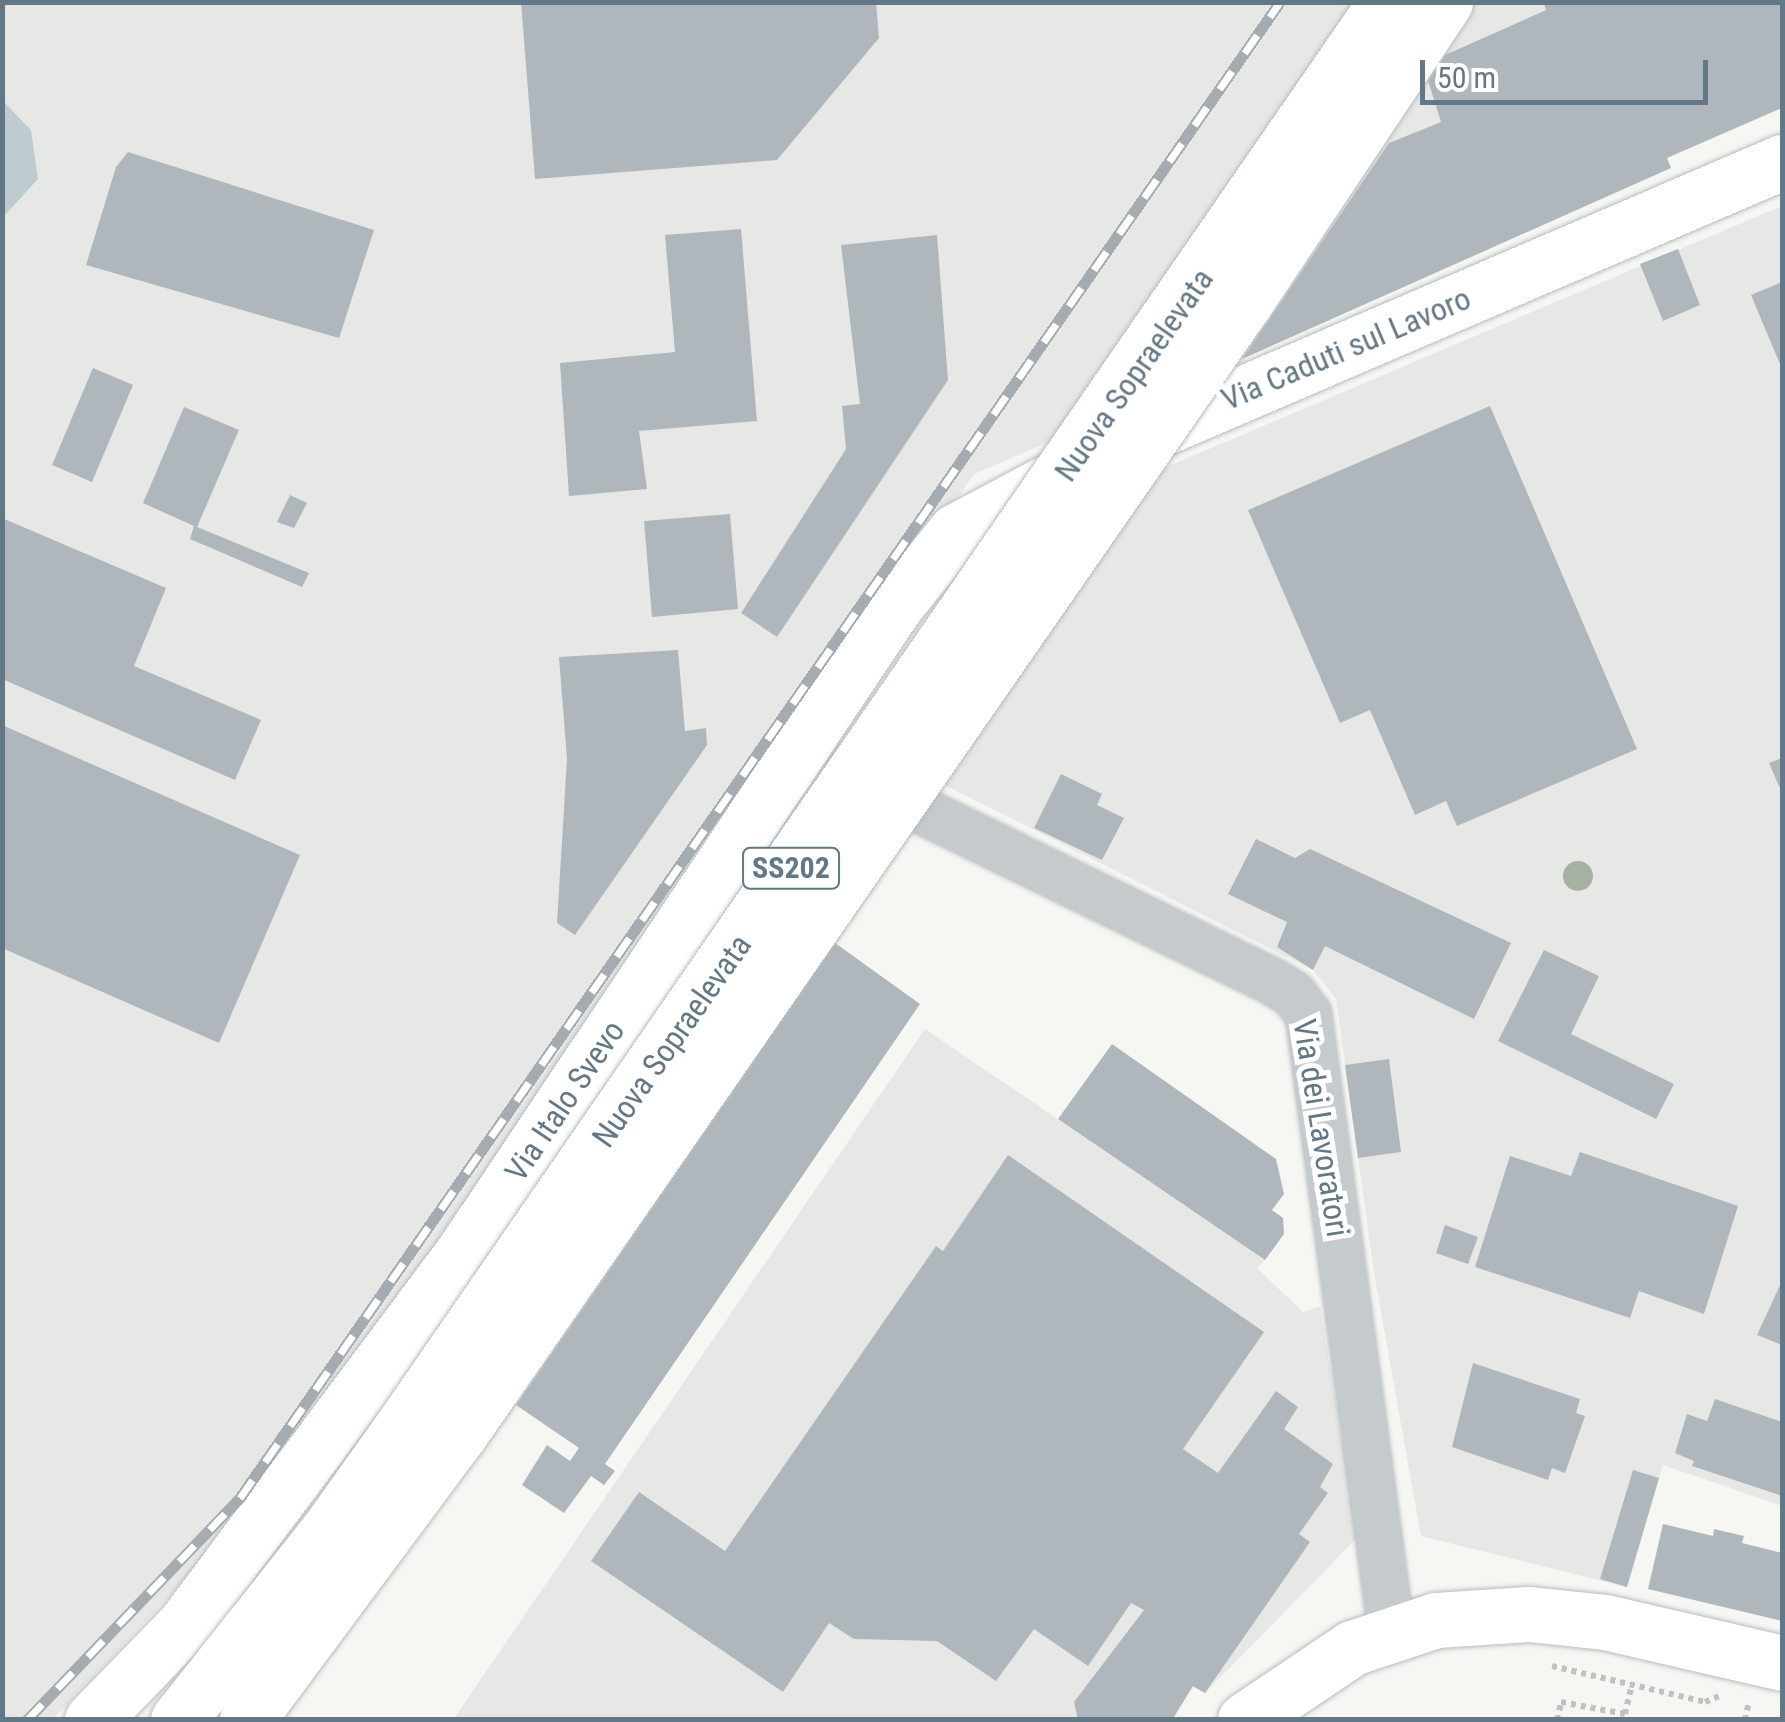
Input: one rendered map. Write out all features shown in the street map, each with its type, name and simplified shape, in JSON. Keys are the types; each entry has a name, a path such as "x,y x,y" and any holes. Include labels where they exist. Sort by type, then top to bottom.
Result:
{"main road":[{"name":"Nuova Sopraelevata","path":"178,1720 330,1528 418,1404 1386,2"},
{"name":"Nuova Sopraelevata","path":"246,1720 459,1436 1265,274 1444,2"},
{"name":"Via Caduti sul Lavoro","path":"926,564 956,532 1036,484 1782,162"},
{"name":"Via Italo Svevo","path":"128,1720 185,1624 460,1257 926,564"},
{"path":"1245,1720 1320,1665 1390,1632 1436,1620 1529,1614 1605,1622 1782,1663"},
{"name":"Via Italo Svevo","path":"92,1720 185,1624"}],"street":[{"name":"Via dei Lavoratori","path":"800,751 1270,980 1293,994 1308,1014 1390,1632"}],"path":[{"path":"1546,1665 1705,1702 1730,1691"},
{"path":"1557,1720 1561,1702 1625,1714 1632,1684"}],"shaded area":[{"path":"3,3 1543,3 1546,10 1445,55 1428,81 1441,122 1389,143 1242,359 974,474 699,876 246,1516 53,1719 3,1720"},
{"path":"3,101 31,130 38,179 3,217"},
{"path":"1782,206 1782,1506 1663,1465 1627,1587 1421,1536 1374,1273 1336,999 1313,970 869,747 1086,501"},
{"path":"925,1029 1265,1260 1257,1268 1303,1312 1320,1306 1358,1537 1205,1693 1193,1687 1172,1719 453,1720"}],"building":[{"path":"521,2 876,2 879,38 777,160 535,179"},
{"path":"1543,2 1782,2 1782,108 1667,158 1671,168 1242,359 1389,143 1441,122 1428,81 1445,55 1546,10"},
{"path":"128,152 374,230 339,338 86,265 116,167"},
{"path":"741,229 757,421 639,431 647,489 569,496 560,363 675,352 665,235"},
{"path":"937,235 948,380 777,637 741,613 846,449 842,406 860,404 841,245"},
{"path":"1678,249 1700,305 1663,321 1640,264"},
{"path":"1782,282 1782,369 1751,295"},
{"path":"93,368 133,385 92,482 52,465"},
{"path":"1490,406 1637,749 1457,826 1446,801 1415,815 1370,710 1340,723 1248,510"},
{"path":"184,407 239,430 197,527 309,573 302,587 190,539 194,526 143,503"},
{"path":"290,495 307,503 294,528 277,522"},
{"path":"730,514 738,609 652,617 644,521"},
{"path":"2,518 166,588 134,666 261,720 235,780 2,679"},
{"path":"678,650 685,731 706,728 707,745 575,935 557,923 567,759 559,657"},
{"path":"2,725 300,855 219,1043 2,948"},
{"path":"1782,758 1782,793 1769,763"},
{"path":"1061,774 1102,794 1097,805 1124,818 1102,860 1034,828"},
{"path":"1256,839 1295,858 1310,849 1511,943 1474,1019 1325,946 1313,970 1277,947 1287,922 1228,894"},
{"path":"835,943 920,1004 605,1464 615,1471 604,1485 591,1476 564,1513 522,1485 547,1445 570,1461 579,1448 516,1405"},
{"path":"1544,950 1599,976 1571,1034 1674,1084 1656,1119 1498,1041"},
{"path":"1112,1044 1276,1159 1284,1194 1272,1210 1283,1218 1284,1234 1265,1260 1058,1119"},
{"path":"1389,1059 1401,1152 1358,1158 1345,1065"},
{"path":"1580,1152 1738,1206 1704,1314 1639,1291 1630,1318 1475,1267 1510,1156 1571,1176"},
{"path":"1008,1155 1264,1332 1183,1449 1218,1473 1276,1391 1298,1407 1284,1429 1333,1464 1320,1487 1328,1493 1299,1534 1310,1542 1205,1693 1193,1686 1172,1720 1078,1720 1074,1702 1144,1610 1131,1603 1088,1666 1034,1629 996,1681 937,1641 854,1639 829,1623 783,1692 591,1561 639,1492 725,1551 936,1246 943,1251"},
{"path":"1445,1225 1478,1237 1468,1264 1436,1253"},
{"path":"1782,1281 1782,1345 1757,1335"},
{"path":"1473,1363 1580,1399 1576,1413 1585,1416 1565,1473 1552,1468 1548,1480 1452,1447"},
{"path":"1715,1399 1782,1422 1782,1496 1692,1466 1694,1461 1675,1453 1687,1414 1707,1421"},
{"path":"1633,1470 1659,1478 1627,1587 1600,1579"},
{"path":"1663,1524 1713,1536 1714,1529 1744,1536 1742,1543 1782,1553 1782,1621 1648,1589"}],"railway":[{"path":"27,1720 240,1498 1280,2"}]}
